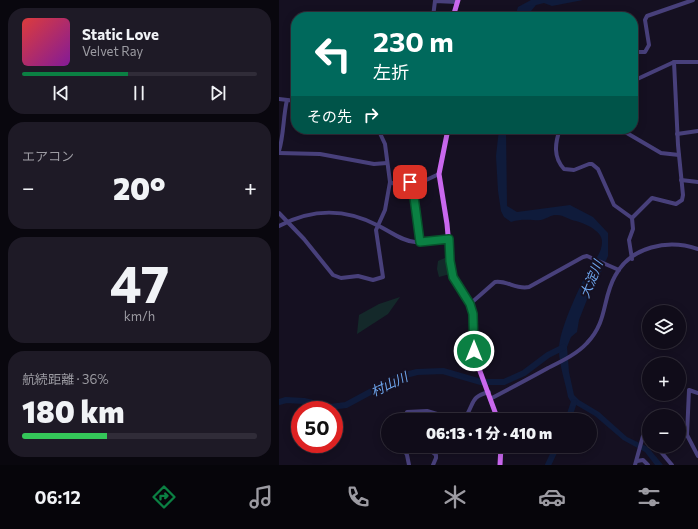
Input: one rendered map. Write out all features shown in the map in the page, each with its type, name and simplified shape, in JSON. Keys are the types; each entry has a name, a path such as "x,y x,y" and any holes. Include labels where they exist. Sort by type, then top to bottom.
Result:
{"main road":[{"path":"455,12 458,1"},
{"path":"447,134 439,174 449,239 450,261 453,277 470,304 473,314 474,351 479,371 492,398 496,413"},
{"path":"500,465 501,453"}],"street":[{"path":"638,52 645,52 649,45 645,20 647,16 693,0"},
{"path":"434,12 435,1 458,1"},
{"path":"632,218 652,198 676,204 683,195 677,134 674,62"},
{"path":"638,79 674,62 698,62"},
{"path":"279,98 291,100"},
{"path":"287,100 283,116 283,136 279,152 320,154 374,164 387,163"},
{"path":"677,134 698,131"},
{"path":"279,213 303,239 333,276 341,278 355,276 373,280 383,277 376,230 385,210 390,182 385,144 380,134"},
{"path":"558,134 555,143 560,165 564,169 574,170 592,164 598,169 614,205 632,218 633,229 629,240 631,259"},
{"path":"629,134 661,153 679,155"},
{"path":"420,242 414,197 410,182 424,181 439,174"},
{"path":"681,180 698,182"},
{"path":"390,182 412,192"},
{"path":"279,226 313,212 332,212 347,214 377,225 403,239 420,242 449,239"},
{"path":"492,398 581,349 593,336 600,324 612,284 619,270 640,252 655,246 679,245 698,249"},
{"path":"470,304 490,284 495,282 506,282 525,288 583,256 587,256 619,270"},
{"path":"698,393 689,390 687,435 698,456"},
{"path":"467,413 473,400 481,394 489,392"},
{"path":"407,413 427,411 434,413"},
{"path":"642,439 637,461 643,460"},
{"path":"406,453 409,465"},
{"path":"433,465 436,458 436,455 434,453"},
{"path":"662,453 672,465"},
{"path":"641,465 643,460"},
{"path":"643,460 648,465"}],"green space":[{"path":"447,257 450,274 439,277 437,269 438,261"},
{"path":"400,297 388,314 357,334 359,315 379,304"}],"water":[{"path":"531,0 583,0 552,6 544,3 536,5 530,12 516,12 518,7"},
{"name":"大淀川","path":"498,134 506,134 507,206 517,212 570,205 593,217 608,233 608,256 601,272 597,274 579,320 577,332 571,337 567,347 569,372 574,395 579,400 599,412 627,437 642,444 642,450 623,440 597,418 597,413 590,413 571,402 568,397 560,361 560,340 568,314 589,269 601,250 602,242 599,234 588,226 561,215 553,215 541,220 511,222 504,217 501,211 496,156"},
{"path":"646,453 653,453 663,465 655,465"}],"waterway":[{"name":"村山川","path":"279,402 286,400 304,401 330,407 346,405 398,377 417,372 443,371 481,382 504,382 524,373 548,355 564,347"},
{"path":"570,413 574,402"},
{"path":"548,465 554,453"}],"route":[{"path":"410,182 414,197 420,242 449,239 450,261 453,277 472,309 474,324 474,351"}]}
